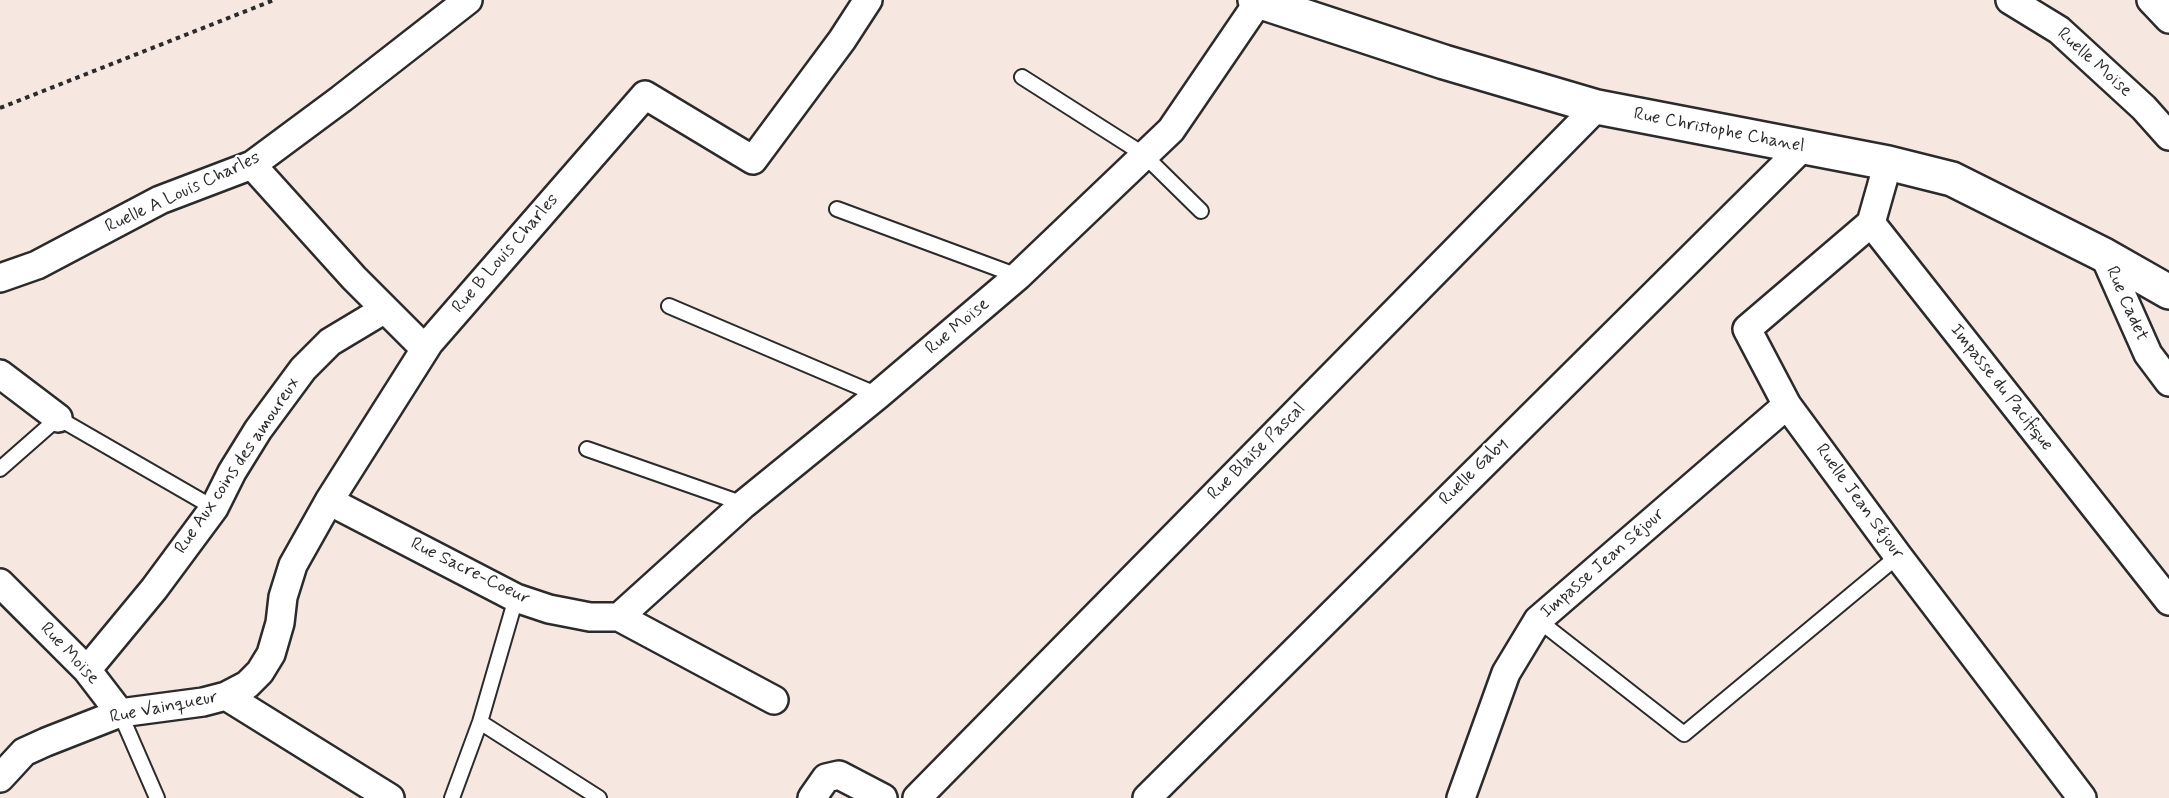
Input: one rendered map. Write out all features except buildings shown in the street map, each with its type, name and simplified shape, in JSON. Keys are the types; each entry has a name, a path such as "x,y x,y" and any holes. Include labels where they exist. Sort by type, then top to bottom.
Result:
{"street":[{"name":"Ruelle A Louis Charles","path":"0,278 37,264 160,200 252,165 468,0"},
{"name":"Rue B Louis Charles","path":"226,696 247,685 260,672 271,654 280,623 283,597 293,565 329,501 425,349 645,95 753,160 842,40 868,0"},
{"name":"Ruelle Moïse","path":"2010,0 2059,30 2144,108 2169,136"},
{"path":"2151,0 2169,19"},
{"name":"Rue Christophe Chanel","path":"1257,1 1444,62 1597,107 1887,163 1952,179 2104,255 2169,292"},
{"name":"Rue Moïse","path":"619,617 744,504 878,395 1018,276 1143,154 1171,130 1257,1"},
{"name":"Rue Blaise Pascal","path":"917,798 1597,107"},
{"name":"Ruelle Gaby","path":"1147,798 1803,147"},
{"path":"1871,223 1887,163"},
{"path":"252,165 354,278 425,349"},
{"name":"Ruelle Jean Séjour","path":"1871,223 1747,328 1787,405 2075,795"},
{"name":"Impasse du Pacifique","path":"1871,223 2169,601"},
{"name":"Rue Cadet","path":"2104,255 2148,354 2169,382"},
{"name":"Rue Aux coins des amoureux","path":"87,670 154,589 214,508 232,472 258,430 303,369 330,342 385,309"},
{"path":"0,374 58,418"},
{"name":"Impasse Jean Séjour","path":"1461,798 1506,673 1538,620 1787,405"},
{"name":"Rue Sacre-Coeur","path":"329,501 516,598 549,609 590,617 619,617"},
{"name":"Rue Moïse","path":"0,583 87,670 120,713"},
{"path":"619,617 774,700"},
{"name":"Rue Vainqueur","path":"0,778 24,752 120,713 203,702 226,696 390,798"},
{"path":"812,798 826,778 839,775 883,798"}],"lane":[{"path":"1022,77 1143,154 1201,211"},
{"path":"837,209 1018,276"},
{"path":"669,306 878,395"},
{"path":"0,469 58,418 214,508"},
{"path":"587,448 744,504"},
{"path":"1538,620 1684,734 1898,556"},
{"path":"452,798 480,722 516,598"},
{"name":"Rue Moïse","path":"120,713 157,798"},
{"path":"480,722 599,798"}],"path":[{"path":"0,108 274,0"}]}
